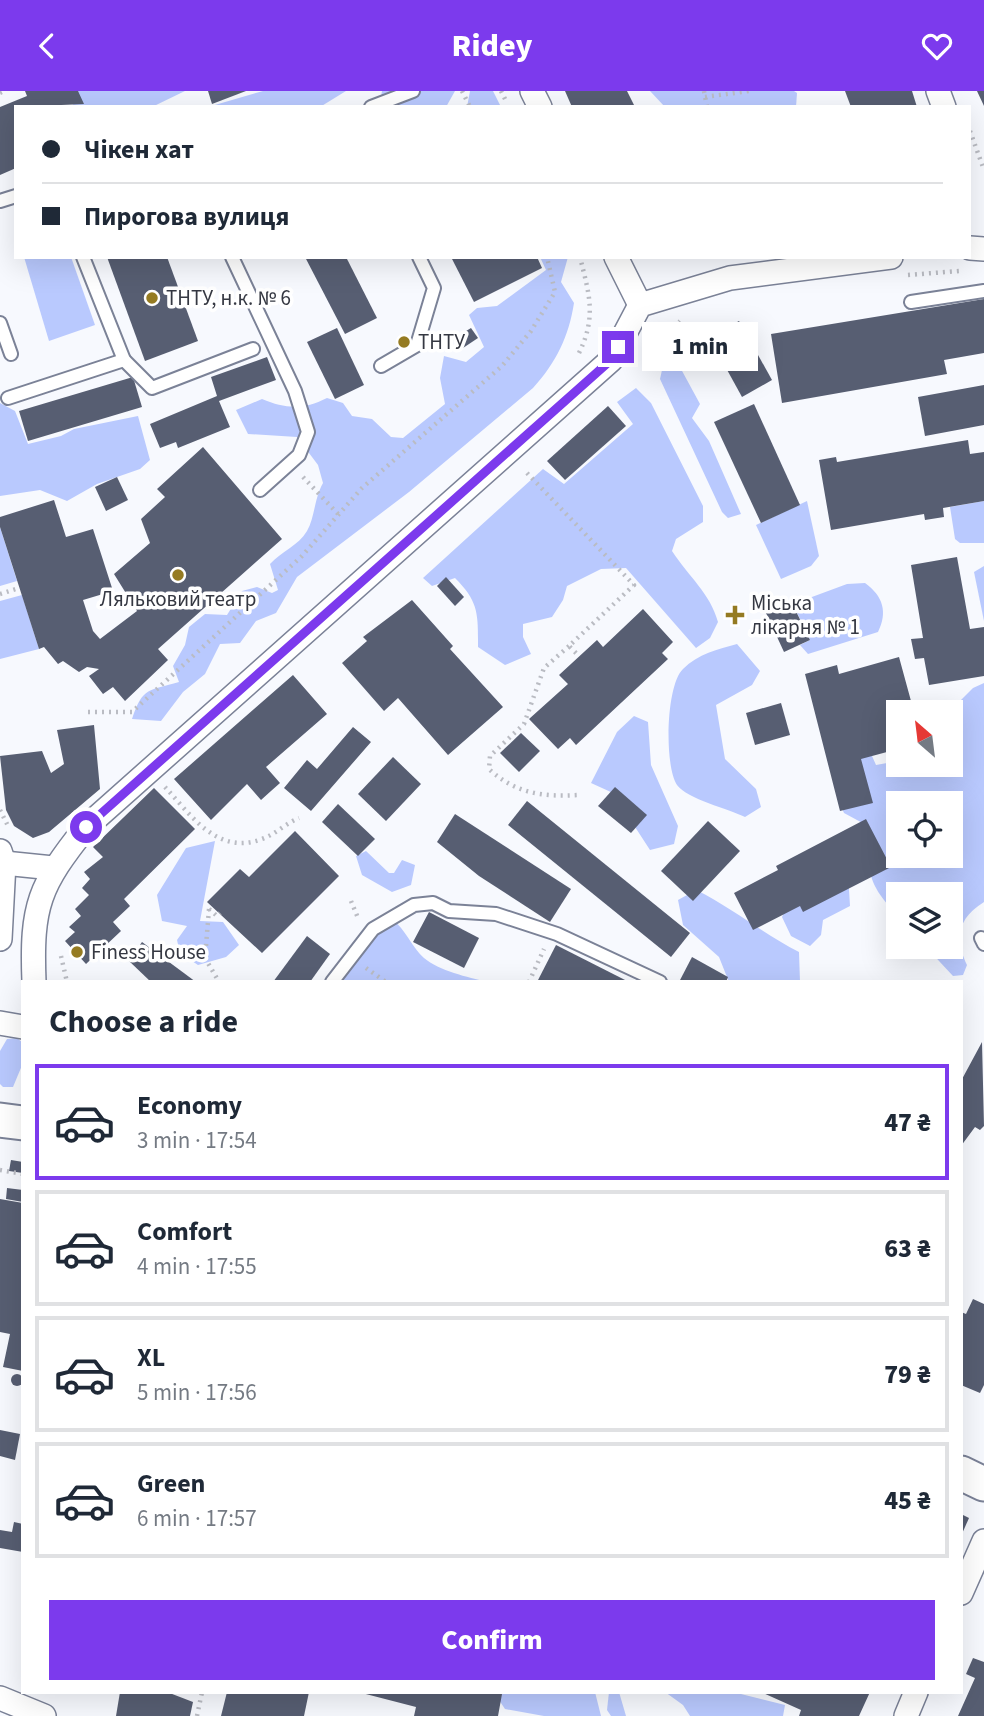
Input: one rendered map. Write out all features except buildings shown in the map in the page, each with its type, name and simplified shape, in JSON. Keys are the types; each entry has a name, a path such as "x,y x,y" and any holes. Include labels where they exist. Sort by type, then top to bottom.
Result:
{"main road":[{"path":"0,1120 21,1123"},
{"path":"963,1474 984,1484"}],"street":[{"path":"617,259 640,305"},
{"path":"34,980 36,917 41,892 53,868 86,827 611,360 640,305 730,278 898,266"},
{"path":"0,939 2,859 53,868"},
{"path":"0,1024 21,1027"},
{"path":"963,1588 984,1541"},
{"path":"906,1716 915,1694"},
{"path":"0,1698 44,1716"}],"lane":[{"path":"376,105 413,91"},
{"path":"84,259 124,361 152,388 253,349"},
{"path":"233,259 295,391 308,432 299,455 260,490"},
{"path":"381,366 417,345 434,288 420,259"},
{"path":"911,302 984,291"},
{"path":"0,323 10,354"},
{"path":"8,398 124,361"},
{"path":"334,980 373,929 414,905 433,903 449,911 496,914 551,932 656,980"}],"path":[{"path":"705,94 749,91"},
{"path":"971,134 984,170"},
{"path":"88,712 132,712 302,556 391,461 502,366 531,331 555,292 547,259"},
{"path":"898,266 970,259"},
{"path":"638,362 687,316"},
{"path":"290,463 339,515"},
{"path":"527,473 634,585 544,668 524,724 490,756 489,769 505,783 525,792 551,797 579,795"},
{"path":"0,594 19,588"},
{"path":"569,646 579,656"},
{"path":"159,781 211,837 224,841 259,841 299,818"},
{"path":"218,980 205,958 205,940 209,909 217,916 220,913"},
{"path":"530,980 551,932"},
{"path":"0,1170 21,1174"},
{"path":"197,1716 202,1694"}],"shaded area":[{"path":"64,91 185,91 156,105 74,105 64,97"},
{"path":"263,91 346,91 323,105 215,105"},
{"path":"382,91 455,91 447,105 379,105"},
{"path":"470,91 493,91 500,105 467,105"},
{"path":"650,91 797,93 796,105 663,105"},
{"path":"25,259 72,259 95,325 49,341"},
{"path":"541,259 567,259 561,282 574,303 569,327 560,349 533,388 409,492 297,577 276,613 256,621 240,643 220,644 205,674 183,692 161,721 132,719 148,691 179,682 173,666 185,645 189,627 205,614 227,615 242,591 257,587 272,593 278,590 270,564 295,545 312,520 323,483 318,465 297,437 248,434 236,410 262,399 295,407 310,405 327,398 343,403 352,416 372,419 391,437 403,438 445,404 440,378 444,356 466,362 484,347 469,315 477,308 497,306 546,270"},
{"path":"664,361 681,369 700,404 692,418 709,441 741,514 728,518 722,512 660,379"},
{"path":"636,388 651,403 703,506 703,522 676,539 672,551 704,594 718,622 710,638 696,648 626,568 601,569 567,586 563,600 552,617 523,624 523,637 531,654 505,665 478,647 476,609 469,594 455,578 432,586 423,578 543,469 564,484 633,424 617,402"},
{"path":"0,403 15,411 28,444 61,436 74,429 138,416 150,460 140,469 97,484 67,501 40,490 0,496"},
{"path":"807,501 819,556 811,566 781,579 756,525"},
{"path":"984,501 984,543 960,543 955,539 950,507"},
{"path":"0,527 17,581 0,586"},
{"path":"984,566 984,621 974,572"},
{"path":"865,583 876,593 882,605 883,618 878,632 808,654 800,645 810,640 793,604 847,584"},
{"path":"22,595 39,649 0,659 0,601"},
{"path":"737,644 760,671 752,685 716,705 725,759 756,789 761,807 745,817 682,790 673,775 669,744 670,707 677,678 683,669 702,656"},
{"path":"984,683 984,902 975,908 963,924 963,882 886,882 886,903 874,885 869,866 870,827 844,813 840,804 862,754 872,756 876,765 886,763 886,777 963,777 961,700 973,688"},
{"path":"634,716 648,722 651,765 678,826 674,844 650,850 613,793 591,783 617,732"},
{"path":"215,841 200,921 223,922 239,945 226,957 198,965 180,953 177,940 187,926 162,921 157,895 186,848"},
{"path":"366,851 389,873 394,873 402,860 415,865 411,885 392,892 362,875 356,856"},
{"path":"848,872 850,906 823,920 821,935 810,946 791,936 782,917 798,882"},
{"path":"696,890 799,952 800,980 728,980 719,957 683,925 678,900"},
{"path":"388,916 399,925 419,953 430,963 480,980 338,980 349,964 361,932"},
{"path":"963,955 967,965 963,975 953,976 937,959 963,959"},
{"path":"17,1038 21,1041 21,1068 13,1087 3,1087 0,1084 0,1051 7,1039"},
{"path":"498,1694 596,1694 601,1716 544,1716 505,1709 497,1697"},
{"path":"609,1694 620,1694 626,1716 611,1716 607,1710"},
{"path":"668,1694 741,1694 785,1705 783,1716 690,1716 683,1705"}],"place":[{"name":"ТНТУ, н.к. № 6","path":"152,298"},
{"name":"ТНТУ","path":"404,342"},
{"name":"Ляльковий театр","path":"178,575"},
{"name":"Міська лікарня № 1","path":"735,615"},
{"name":"Finess House","path":"77,952"}],"route":[{"path":"86,827 611,360 618,347"}]}
